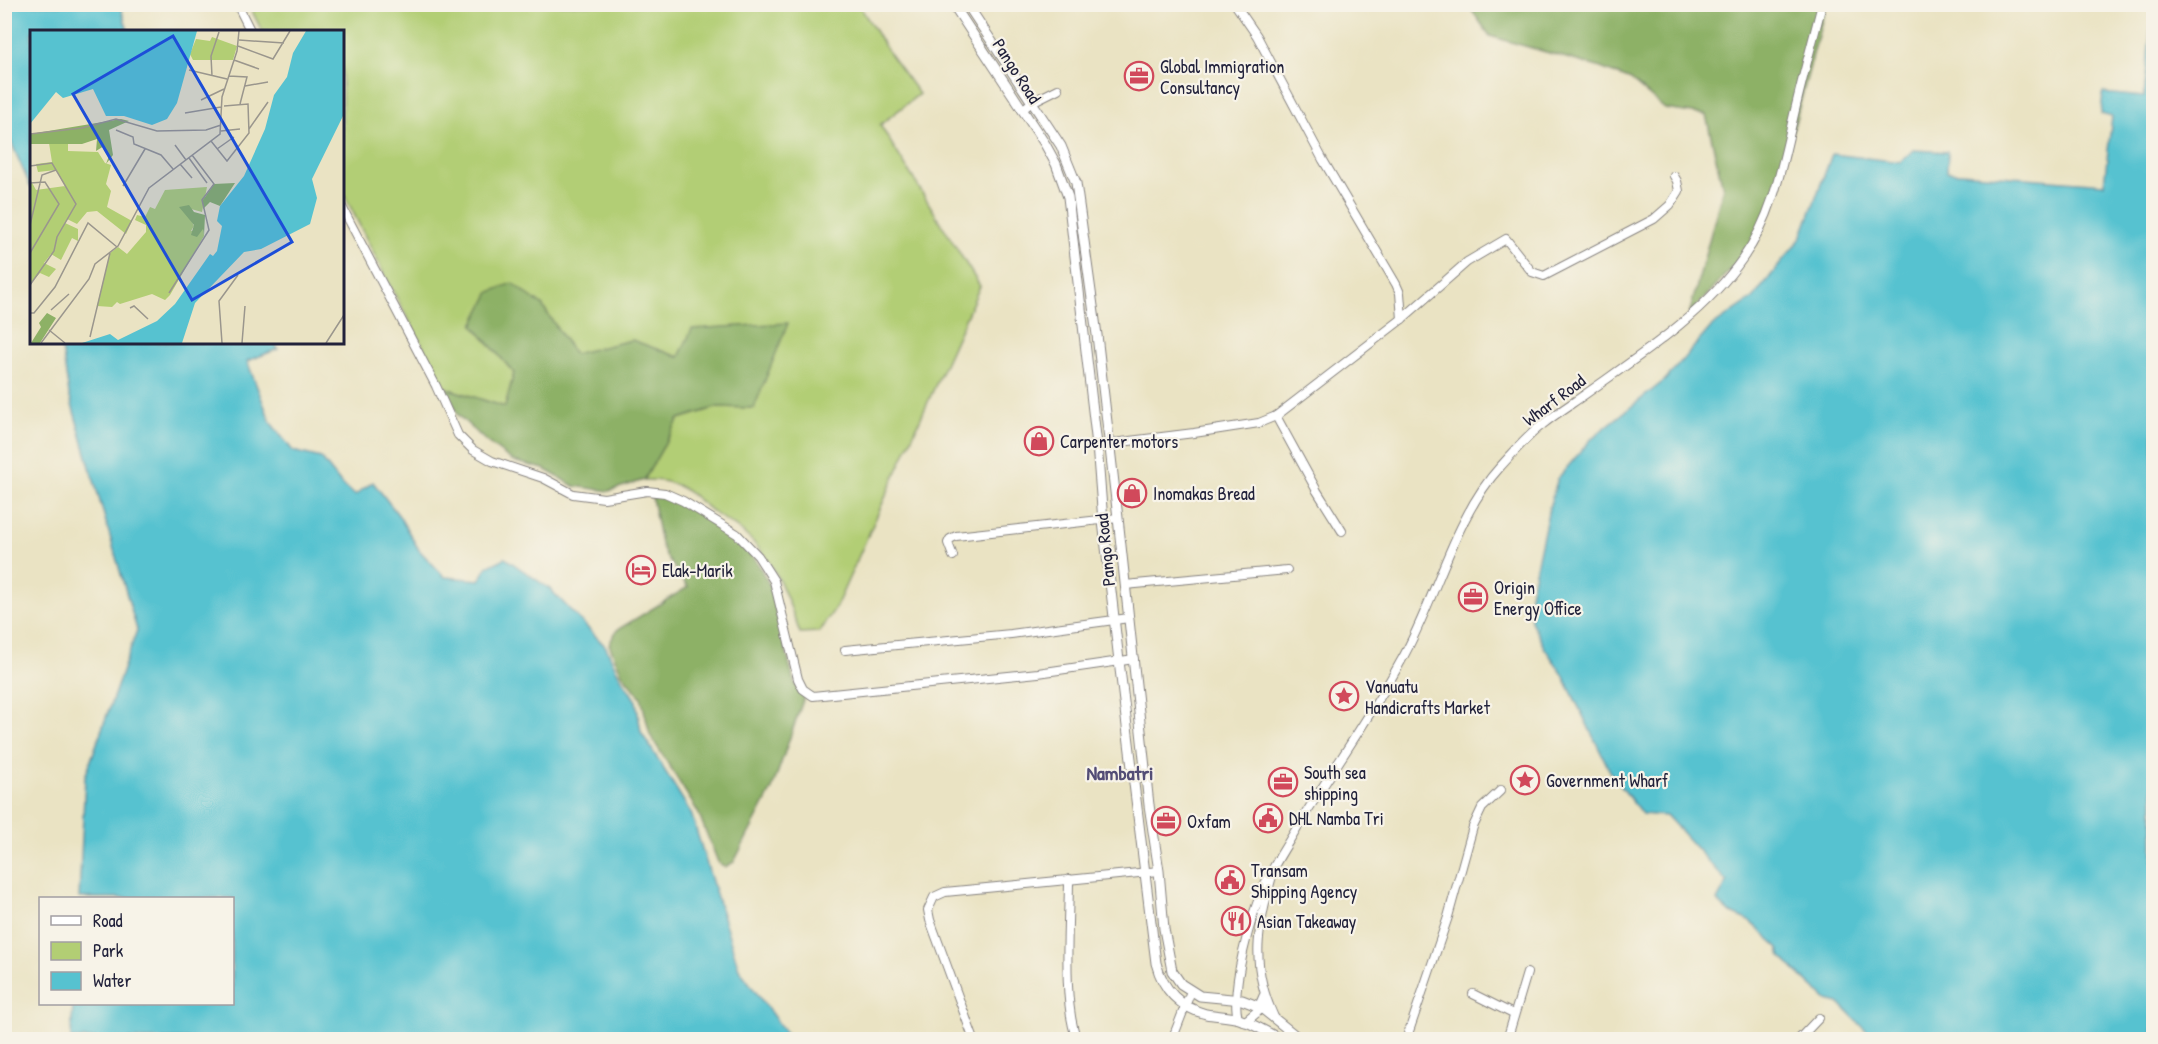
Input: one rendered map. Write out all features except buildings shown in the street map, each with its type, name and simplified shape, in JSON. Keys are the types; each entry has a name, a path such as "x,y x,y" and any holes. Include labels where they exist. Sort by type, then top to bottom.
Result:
{"street":[{"path":"237,4 250,30"},
{"name":"Pango Road","path":"953,4 1056,164 1068,197 1098,445 1103,521 1114,621 1159,976 1165,988 1185,1006 1205,1013 1241,1020 1282,1040"},
{"name":"Pango Road","path":"967,4 1061,146 1076,183 1096,324 1164,929 1172,971 1181,984 1191,991"},
{"path":"1235,4 1257,36 1323,159 1396,284 1400,293 1402,319"},
{"name":"Wharf Road","path":"1241,1020 1235,999 1254,912 1265,882 1323,785 1371,714 1404,657 1468,515 1497,470 1542,425 1652,346 1703,304 1745,256 1761,228 1773,198 1821,4"},
{"path":"1022,110 1032,102 1058,89"},
{"path":"1098,445 1259,423 1276,416 1402,319 1467,262 1504,240 1510,242 1532,272 1544,276 1654,219 1670,205 1679,190 1674,176"},
{"path":"344,211 436,386 458,435 473,450 492,461 543,478 573,494 604,498 646,491 665,493 683,501 737,534 758,556 774,581 798,679 803,689 813,696 1038,673 1134,659"},
{"path":"1276,416 1342,531"},
{"path":"953,556 948,543 956,536 1118,518"},
{"path":"1125,585 1287,570"},
{"path":"845,650 1011,634 1129,618"},
{"path":"1406,1040 1448,917 1473,827 1482,808 1501,790"},
{"name":"Wharf Road","path":"1274,1017 1264,996 1258,966 1258,944 1263,910 1276,863"},
{"path":"974,1040 930,920 928,910 930,902 938,894 1159,871"},
{"path":"1070,879 1068,972 1072,1026 1077,1040"},
{"path":"1507,1040 1527,973"},
{"path":"1172,1040 1191,991 1213,999 1250,1002 1274,1017 1301,1040"},
{"path":"1473,994 1513,1014"},
{"path":"1241,1020 1257,1012 1264,996"},
{"path":"1798,1040 1819,1018"}],"green space":[{"path":"249,5 859,5 889,53 919,94 880,125 980,286 836,607 819,632 800,633 778,577 762,552 740,530 682,488 666,482 644,480 679,419 718,407 754,408 679,358 632,340 574,354 542,305 473,325 514,373 505,407 446,388 389,284 344,194 344,30 262,30"},
{"path":"1468,5 1826,5 1780,180 1755,242 1689,315 1723,188 1706,115 1665,109 1631,80 1598,67 1490,36"},
{"path":"512,283 542,305 574,354 632,340 679,357 692,329 788,323 754,408 718,407 679,419 644,480 609,491 574,486 544,469 513,461 487,442 458,415 446,388 505,407 514,373 473,325 490,292"},
{"path":"661,494 681,501 733,539 755,559 769,584 794,682 804,697 772,789 734,862 725,867 718,862 698,812 650,735 641,697 622,674 609,644 617,630 688,587 666,556 661,544 652,498"}],"water":[{"path":"4,5 120,5 128,30 30,30 30,186 5,128"},
{"path":"2153,5 2153,1039 1875,1039 1839,1003 1827,1000 1781,957 1779,948 1748,920 1729,912 1717,901 1727,882 1667,816 1642,814 1611,773 1562,673 1544,647 1531,621 1530,595 1549,508 1558,478 1593,437 1665,380 1711,327 1753,298 1801,238 1832,154 1901,162 1913,150 1948,152 1947,172 2104,184 2112,117 2101,114 2103,93 2144,97"},
{"path":"61,344 276,344 278,349 247,361 271,423 293,451 321,458 343,486 355,495 373,482 399,516 419,550 445,577 480,580 487,567 505,558 550,589 606,647 618,673 636,701 641,732 691,813 739,969 790,1039 71,1039 73,1005 234,1005 234,897 79,897 85,777 137,630 69,394"}],"place":[{"name":"Global Immigration Consultancy","path":"1139,76"},
{"name":"Carpenter motors","path":"1039,441"},
{"name":"Inomakas Bread","path":"1132,493"},
{"name":"Elak-Marik","path":"641,570"},
{"name":"Origin Energy Office","path":"1473,597"},
{"name":"Vanuatu Handicrafts Market","path":"1344,696"},
{"name":"Government Wharf","path":"1525,780"},
{"name":"South sea shipping","path":"1283,782"},
{"name":"DHL Namba Tri","path":"1268,818"},
{"name":"Oxfam","path":"1166,821"},
{"name":"Transam Shipping Agency","path":"1230,880"},
{"name":"Asian Takeaway","path":"1236,921"}],"district":[{"name":"Nambatri","path":"1120,772"}]}
